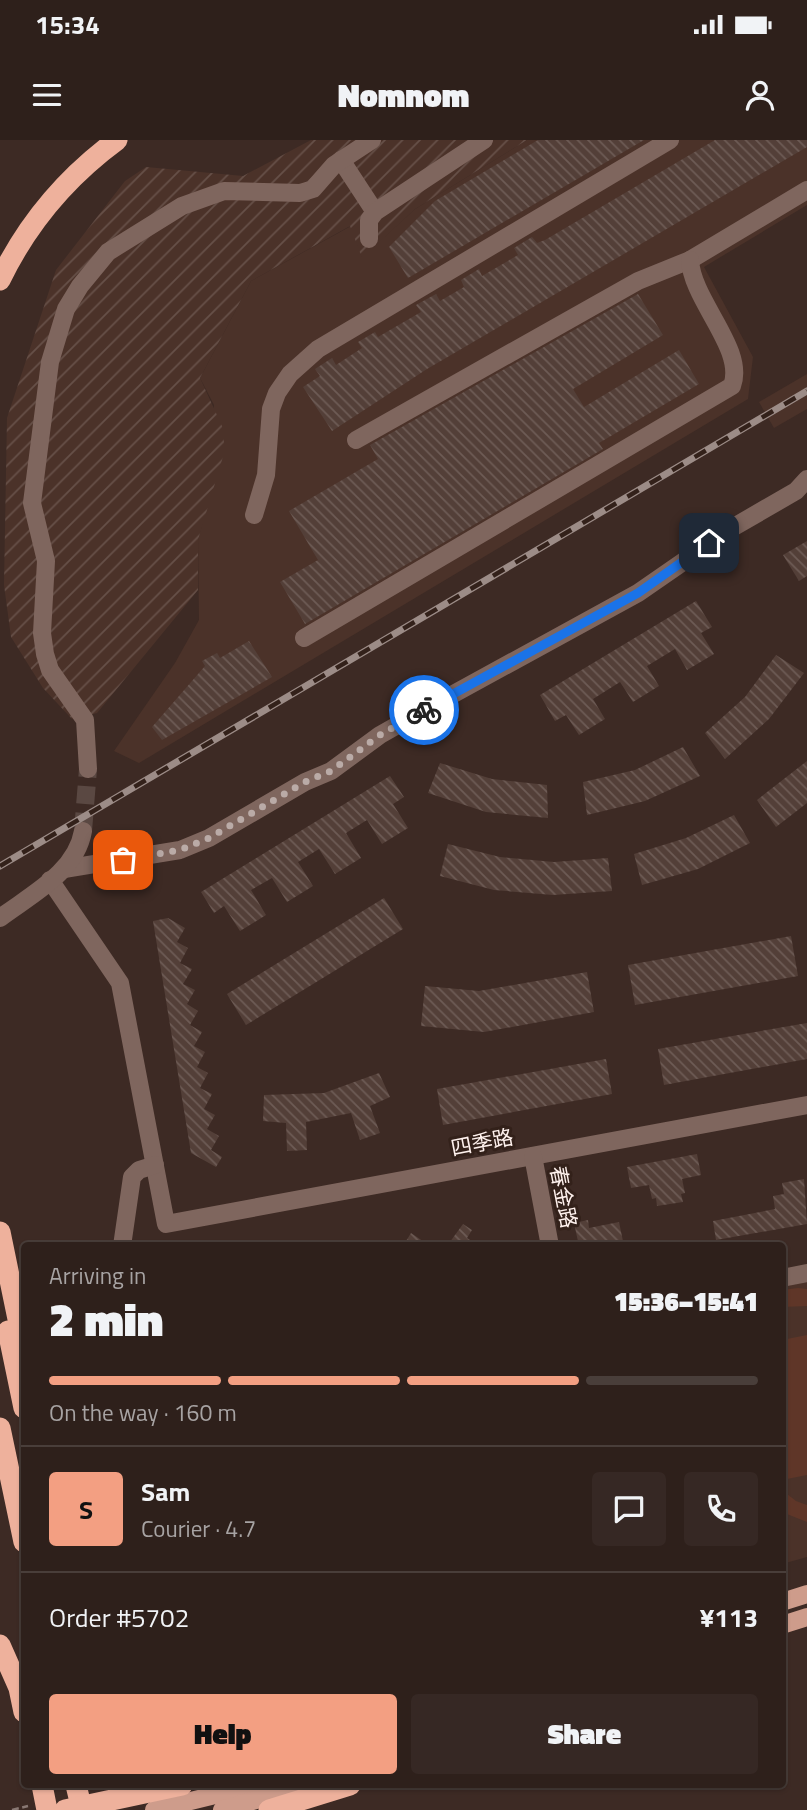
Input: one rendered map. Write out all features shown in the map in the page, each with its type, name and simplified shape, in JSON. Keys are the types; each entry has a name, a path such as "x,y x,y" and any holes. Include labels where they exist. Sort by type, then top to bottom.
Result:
{"highway":[{"path":"0,280 32,225 64,186 117,140"},
{"path":"0,1232 21,1334"},
{"path":"0,1293 21,1394"},
{"path":"0,1428 21,1528"},
{"path":"0,1645 16,1679 21,1700"},
{"path":"43,1788 47,1810"},
{"path":"77,1788 82,1810"},
{"path":"105,1788 110,1810"},
{"path":"65,1810 168,1788"},
{"path":"269,1810 340,1788"},
{"path":"307,1810 352,1788"}],"main road":[{"path":"786,1601 807,1594"},
{"path":"786,1624 807,1617"},
{"path":"154,1810 244,1788"},
{"path":"222,1810 297,1788"}],"street":[{"path":"88,769 88,731 83,716 50,670 45,654 42,633 46,561 32,503 50,362 66,309 80,286 108,252 182,206 224,191 300,193 313,189 341,160 372,140"},
{"path":"369,239 369,220 375,212 484,140"},
{"path":"254,515 266,475 271,410 277,393 290,374 318,349 670,140"},
{"path":"341,160 375,212"},
{"path":"356,440 638,281 690,260 807,190"},
{"path":"304,638 732,386 736,375 734,361 700,296 691,274 690,260"},
{"path":"57,875 180,850 209,838 305,782 331,771 380,735 416,714 638,593 732,528 796,491 807,479"},
{"path":"0,918 57,875 77,854 83,831"},
{"path":"57,875 120,983 155,1165 139,1170 132,1177 123,1242"},
{"name":"四季路","path":"155,1165 166,1224 807,1105"},
{"name":"春金路","path":"533,1156 549,1242"},
{"path":"786,1277 807,1273"}],"shaded area":[{"path":"311,140 527,140 415,209 362,258 350,226 251,281 200,378 222,426 225,450 198,540 198,590 97,713 72,719 43,688 11,637 4,585 7,418 56,270 125,181 146,167 243,176"},
{"path":"527,140 807,140 807,205 704,267 753,357 748,399 139,763 114,751 175,663 199,620 198,540 207,506 214,405 200,378 251,281 351,226 362,257 415,209"},
{"path":"807,374 807,409 774,428 759,402"},
{"path":"807,1282 807,1557 786,1563 786,1286"},
{"path":"807,1289 807,1306 786,1307 786,1290"},
{"path":"807,1335 807,1475 786,1479 786,1339"},
{"path":"786,1493 807,1505 807,1522 786,1514"}],"building":[{"path":"538,140 644,140 408,278 389,247 435,201"},
{"path":"715,140 807,140 807,147 427,369 332,431 303,387 320,376 315,369 332,358 336,365 362,348 358,342 375,332 378,337 421,312 416,305 436,294 440,301 464,287 461,280 479,269 482,276 518,255 514,248 532,237 537,243 545,240"},
{"path":"638,294 663,335 573,389 584,407 679,350 699,384 599,443 603,449 305,624 280,582 318,560 289,511 378,459 370,445"},
{"path":"807,541 807,576 799,581 783,555"},
{"path":"696,601 712,627 701,633 714,654 687,670 675,649 647,666 659,686 633,702 620,682 593,699 605,719 579,735 566,715 555,721 540,695"},
{"path":"249,641 272,677 162,740 152,727 205,666 202,661 217,653 220,658"},
{"path":"776,655 804,673 769,719 725,759 705,733 745,697"},
{"path":"683,747 700,776 645,801 587,815 583,782 635,770"},
{"path":"807,761 807,803 776,827 757,800"},
{"path":"440,763 492,779 547,785 548,818 486,812 428,793"},
{"path":"390,776 404,797 393,804 408,828 382,844 367,820 346,833 361,858 335,874 319,849 298,862 313,886 287,902 272,878 251,890 266,915 240,931 224,906 214,913 201,892"},
{"path":"734,815 750,843 698,869 642,885 634,854 686,838"},
{"path":"448,844 500,857 554,862 608,858 612,891 553,895 494,890 440,876"},
{"path":"384,898 403,929 246,1025 227,994"},
{"path":"168,918 185,928 177,942 188,948 180,963 192,969 183,984 195,990 187,1004 198,1011 190,1025 202,1032 194,1046 205,1052 197,1067 208,1073 200,1088 212,1094 204,1109 215,1115 207,1129 219,1136 211,1150 222,1157 216,1167 191,1153 153,921"},
{"path":"791,936 798,976 635,1005 628,965"},
{"path":"587,972 594,1012 484,1032 421,1026 425,986 479,991"},
{"path":"807,1023 807,1059 664,1085 658,1049"},
{"path":"606,1059 612,1094 443,1125 437,1089"},
{"path":"379,1073 390,1097 370,1106 380,1133 360,1140 351,1113 306,1122 307,1150 287,1151 286,1123 263,1121 264,1095 324,1093"},
{"path":"697,1154 701,1175 682,1179 685,1193 681,1194 683,1202 657,1206 656,1198 652,1199 649,1185 631,1188 627,1167"},
{"path":"804,1179 807,1224 716,1240 713,1221 775,1209 773,1196 784,1194 782,1183"},
{"path":"588,1220 589,1228 619,1222 623,1242 578,1242 574,1223"},
{"path":"463,1224 472,1230 467,1238 473,1242 450,1242"},
{"path":"411,1233 424,1242 405,1242"}],"tunnel":[{"path":"83,831 88,769"}],"railway":[{"path":"0,866 807,391"}],"way so far":[{"path":"123,860 180,850 209,838 305,782 331,771 380,735 424,710"}],"route":[{"path":"424,710 638,593 709,543"}]}
